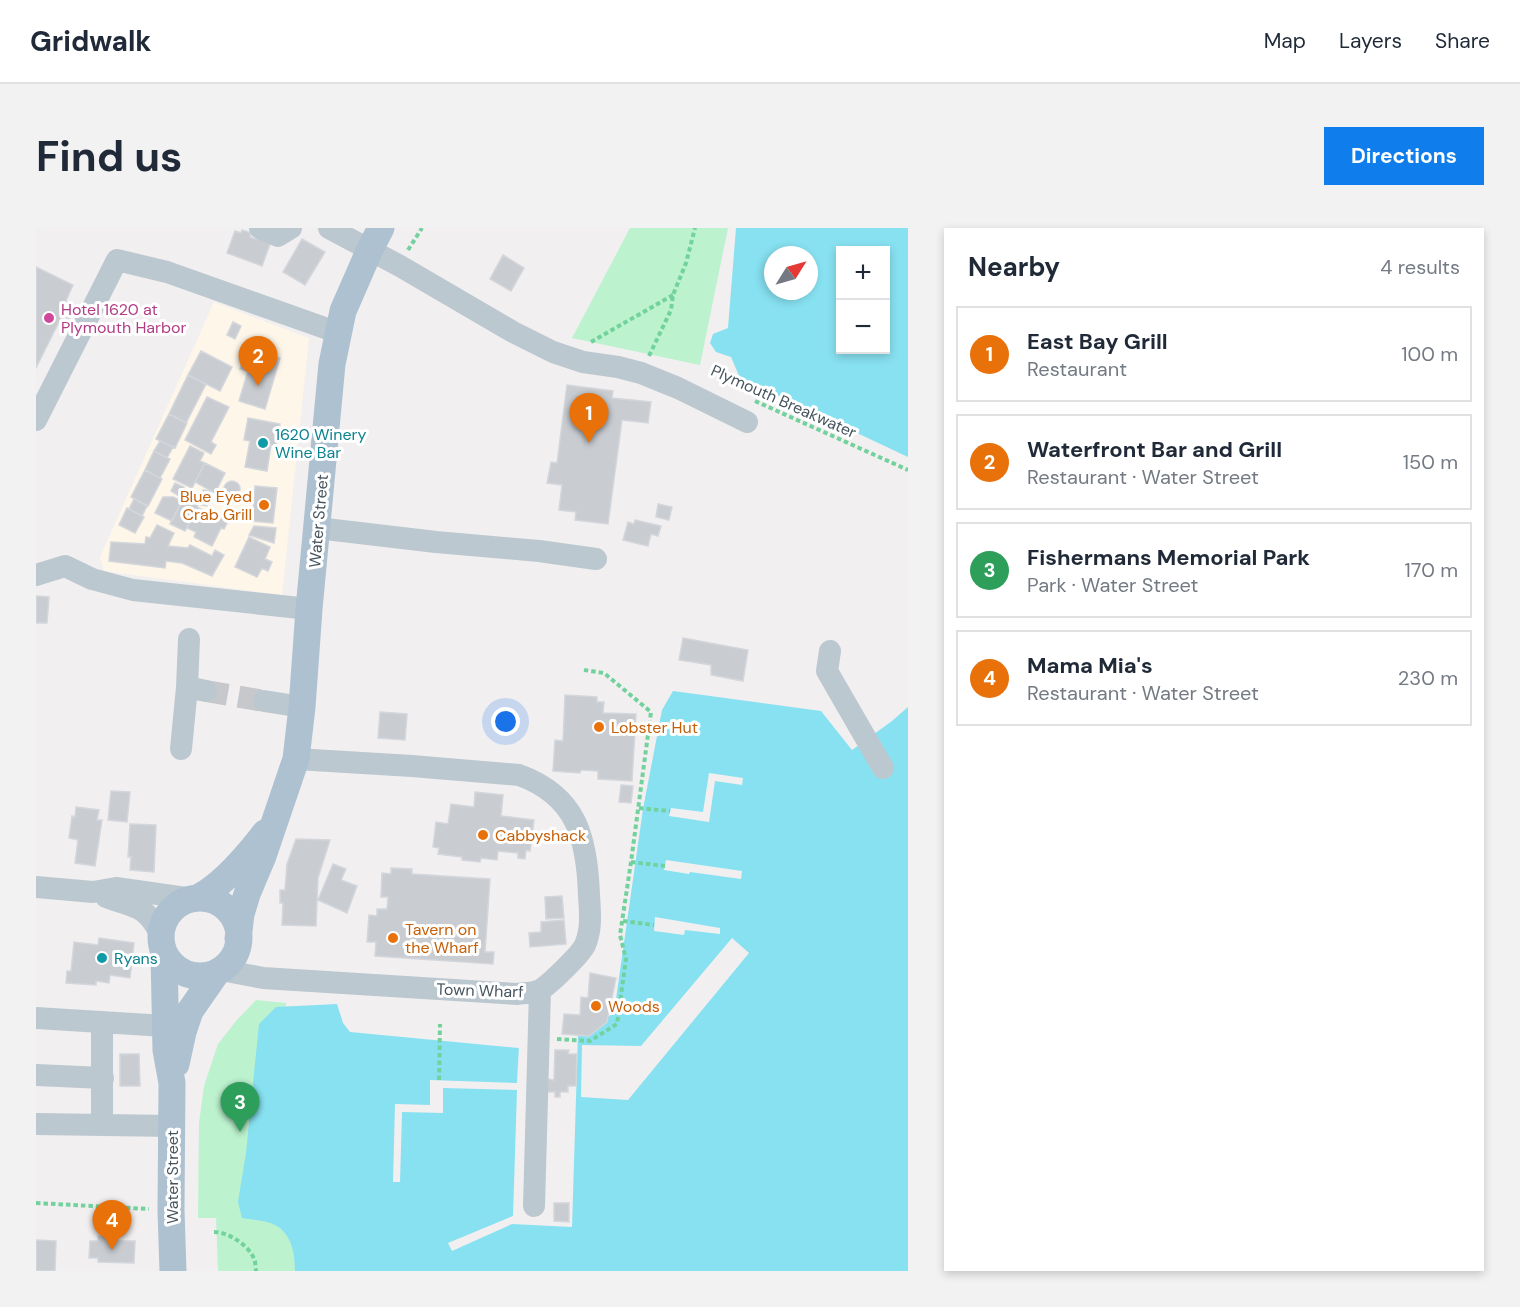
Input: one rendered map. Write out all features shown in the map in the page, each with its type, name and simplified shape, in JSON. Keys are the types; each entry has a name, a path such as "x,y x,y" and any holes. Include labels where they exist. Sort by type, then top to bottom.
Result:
{"main road":[{"name":"Water Street","path":"238,939 244,904 296,759 332,364 343,311 375,239"},
{"name":"Water Street","path":"195,898 206,894 238,864 275,820"},
{"path":"195,898 213,901 230,913 236,925 238,939 236,952 219,971 197,976 187,974 170,962 163,944 162,925 167,915 183,902 195,898"},
{"name":"Water Street","path":"163,944 166,1050 172,1083 173,1271"},
{"name":"Water Street","path":"172,1083 190,1011 219,971"}],"street":[{"path":"260,228 278,236 291,228"},
{"path":"329,228 356,243 375,239 513,332 553,352 583,362 641,373 678,388 747,422"},
{"path":"36,420 117,260 167,272 339,333"},
{"path":"317,528 596,558"},
{"path":"36,575 65,566 92,579 133,590 309,609"},
{"path":"181,749 196,689 189,639"},
{"path":"830,651 827,671 883,768"},
{"path":"264,701 302,707"},
{"name":"Town Wharf","path":"219,971 263,978 517,994 540,990 573,960 585,945 590,922 588,873 582,839 574,819 548,789 519,775 296,759"},
{"path":"36,887 93,892 134,906 146,913 154,922 163,944"},
{"path":"93,892 116,888 195,898"},
{"path":"534,1206 540,990"},
{"path":"36,1018 165,1026"},
{"path":"102,1022 102,1125"},
{"path":"36,1075 103,1078"},
{"path":"36,1124 172,1126"}],"path":[{"path":"408,251 422,228"},
{"path":"641,373 671,310 673,294 686,263 695,228"},
{"path":"566,356 673,294"},
{"name":"Plymouth Breakwater","path":"747,398 908,470"},
{"path":"538,1038 591,1041 617,1024 626,959 620,935 632,862 651,712 604,673 584,670"},
{"path":"639,808 670,811"},
{"path":"632,862 665,866"},
{"path":"623,921 654,925"},
{"path":"439,1080 440,1024"},
{"path":"36,1203 150,1209"},
{"path":"214,1232 225,1233 246,1248 255,1261 256,1271"}],"shaded area":[{"path":"214,302 309,338 282,595 104,571 100,557"}],"green space":[{"path":"630,228 728,228 700,365 572,338"},
{"path":"256,1000 286,1003 285,1050 323,1271 218,1271 216,1218 198,1218 199,1123 204,1086 218,1044"}],"water":[{"path":"736,228 908,228 908,457 740,378 731,357 716,352 710,343 713,334 728,328"},
{"path":"673,691 821,711 852,750 908,707 908,1271 295,1271 289,1239 281,1229 271,1223 242,1218 238,1202 246,1153 259,1024 276,1007 337,1004 343,1023 350,1032 519,1048 578,1036 614,1013 643,809 662,710"}],"pier":[{"path":"709,773 743,778 742,785 715,781 709,822 669,816 671,808 703,812"},
{"path":"666,860 742,871 741,879 664,870"},
{"path":"655,917 720,928 720,934 685,930 684,935 654,931"},
{"path":"732,938 749,953 628,1100 581,1097 582,1045 641,1046"},
{"path":"578,1033 572,1227 512,1224 452,1251 448,1243 513,1216 517,1090 443,1088 443,1113 402,1112 400,1182 393,1182 395,1104 430,1105 430,1080 517,1083 519,1045"}],"building":[{"path":"242,230 251,233 250,237 256,239 257,235 270,244 262,266 227,253 235,231 241,233"},
{"path":"302,239 325,252 305,285 283,272"},
{"path":"503,255 524,268 511,291 490,279"},
{"name":"Hotel 1620 at Plymouth Harbor","path":"36,267 73,285 66,301 75,305 69,319 62,316 36,368"},
{"path":"233,322 241,326 235,339 227,335"},
{"path":"247,348 280,358 265,409 239,401 248,371 240,369"},
{"path":"201,351 232,367 220,391 188,375"},
{"path":"188,375 206,384 186,423 169,414"},
{"path":"567,385 613,391 612,398 651,402 648,423 622,420 608,524 575,520 576,512 559,510 562,485 547,483 551,462 557,463"},
{"path":"207,397 229,407 211,442 216,445 211,454 185,440"},
{"path":"169,414 187,423 175,448 156,439"},
{"name":"1620 Winery Wine Bar","path":"248,418 280,424 276,446 271,445 267,471 245,467 250,441 244,440"},
{"path":"160,441 173,447 167,458 154,451"},
{"path":"190,446 204,453 200,461 205,463 192,488 173,479"},
{"path":"154,451 170,459 160,478 145,470"},
{"path":"205,463 225,473 215,493 195,482"},
{"path":"145,470 162,479 148,506 131,497"},
{"path":"232,481 240,489 232,497 224,489"},
{"path":"175,483 184,487 179,496 171,491"},
{"name":"Blue Eyed Crab Grill","path":"255,486 277,488 273,523 252,521"},
{"path":"203,490 210,491 207,506 201,505"},
{"path":"185,496 199,503 185,531 170,524"},
{"path":"163,497 173,497 182,501 172,521 155,513"},
{"path":"134,499 147,506 142,516 129,509"},
{"path":"658,504 672,507 669,520 656,517"},
{"path":"197,507 207,512 209,509 229,519 224,529 221,528 212,546 194,537 196,532 187,528"},
{"path":"127,508 144,517 135,533 119,525"},
{"path":"635,520 661,526 658,536 651,534 648,546 623,540 628,522 634,524"},
{"path":"157,525 174,533 168,546 188,548 190,545 212,556 215,550 224,555 212,576 182,563 166,561 165,568 109,561 111,542 145,544 146,537 150,538"},
{"path":"254,526 276,528 274,543 249,535"},
{"path":"249,537 270,547 265,559 272,562 268,571 262,568 257,577 235,567"},
{"path":"36,596 49,597 47,623 36,623"},
{"path":"683,638 748,650 743,681 711,675 711,665 679,660"},
{"name":"Lobster Hut","path":"565,695 597,697 597,702 604,702 603,713 636,714 632,781 598,779 598,771 581,770 580,773 553,771 555,740 563,741"},
{"path":"380,712 407,714 405,740 378,738"},
{"path":"621,785 633,786 631,803 619,802"},
{"path":"111,791 130,792 127,822 108,820"},
{"name":"Cabbyshack","path":"475,792 503,795 501,816 534,820 530,851 526,850 525,859 518,858 518,853 498,851 497,860 481,858 480,862 438,854 439,848 433,847 436,822 448,824 451,804 474,807"},
{"path":"76,807 99,810 97,820 102,820 95,866 75,863 78,840 69,838 72,816 75,817"},
{"path":"130,824 156,825 154,872 130,870 131,857 128,857"},
{"path":"296,839 330,840 318,878 316,926 282,925 283,903 280,903 280,890 285,890 287,864"},
{"path":"333,864 346,869 341,880 357,886 347,913 318,900"},
{"path":"391,868 412,869 412,874 490,879 485,952 494,952 493,964 375,956 376,942 367,942 369,915 377,916 377,909 387,909 388,897 381,897 382,873 391,874"},
{"path":"562,896 564,918 546,919 545,897"},
{"path":"564,920 566,944 530,947 529,933 541,932 541,922"},
{"name":"Ryans","path":"99,938 134,943 130,978 110,975 109,983 96,981 96,985 66,983 67,971 71,971 74,942 98,945"},
{"name":"Woods","path":"590,973 616,978 607,1022 589,1036 562,1034 564,1014 580,1015 581,997 588,998"},
{"path":"555,1050 569,1050 568,1054 577,1054 576,1086 568,1086 568,1092 560,1092 560,1097 555,1097 555,1092 547,1092 548,1079 554,1080"},
{"path":"120,1054 139,1054 140,1086 120,1086"},
{"path":"554,1203 569,1203 569,1222 554,1221"},
{"path":"98,1236 114,1237 114,1241 135,1241 134,1263 98,1262 98,1258 89,1258 90,1241 98,1241"},
{"path":"36,1240 56,1241 55,1271 36,1271"}],"tunnel":[{"path":"206,691 264,701"}],"place":[{"name":"Hotel 1620 at Plymouth Harbor","path":"49,318"},
{"name":"Waterfront Bar and Grill","path":"258,386"},
{"name":"1620 Winery Wine Bar","path":"263,443"},
{"name":"East Bay Grill","path":"589,443"},
{"name":"Blue Eyed Crab Grill","path":"264,505"},
{"name":"Lobster Hut","path":"599,727"},
{"name":"Cabbyshack","path":"483,835"},
{"name":"Tavern on the Wharf","path":"393,938"},
{"name":"Ryans","path":"102,958"},
{"name":"Woods","path":"596,1006"},
{"name":"Fishermans Memorial Park","path":"240,1132"},
{"name":"Mama Mia's","path":"112,1250"}]}
